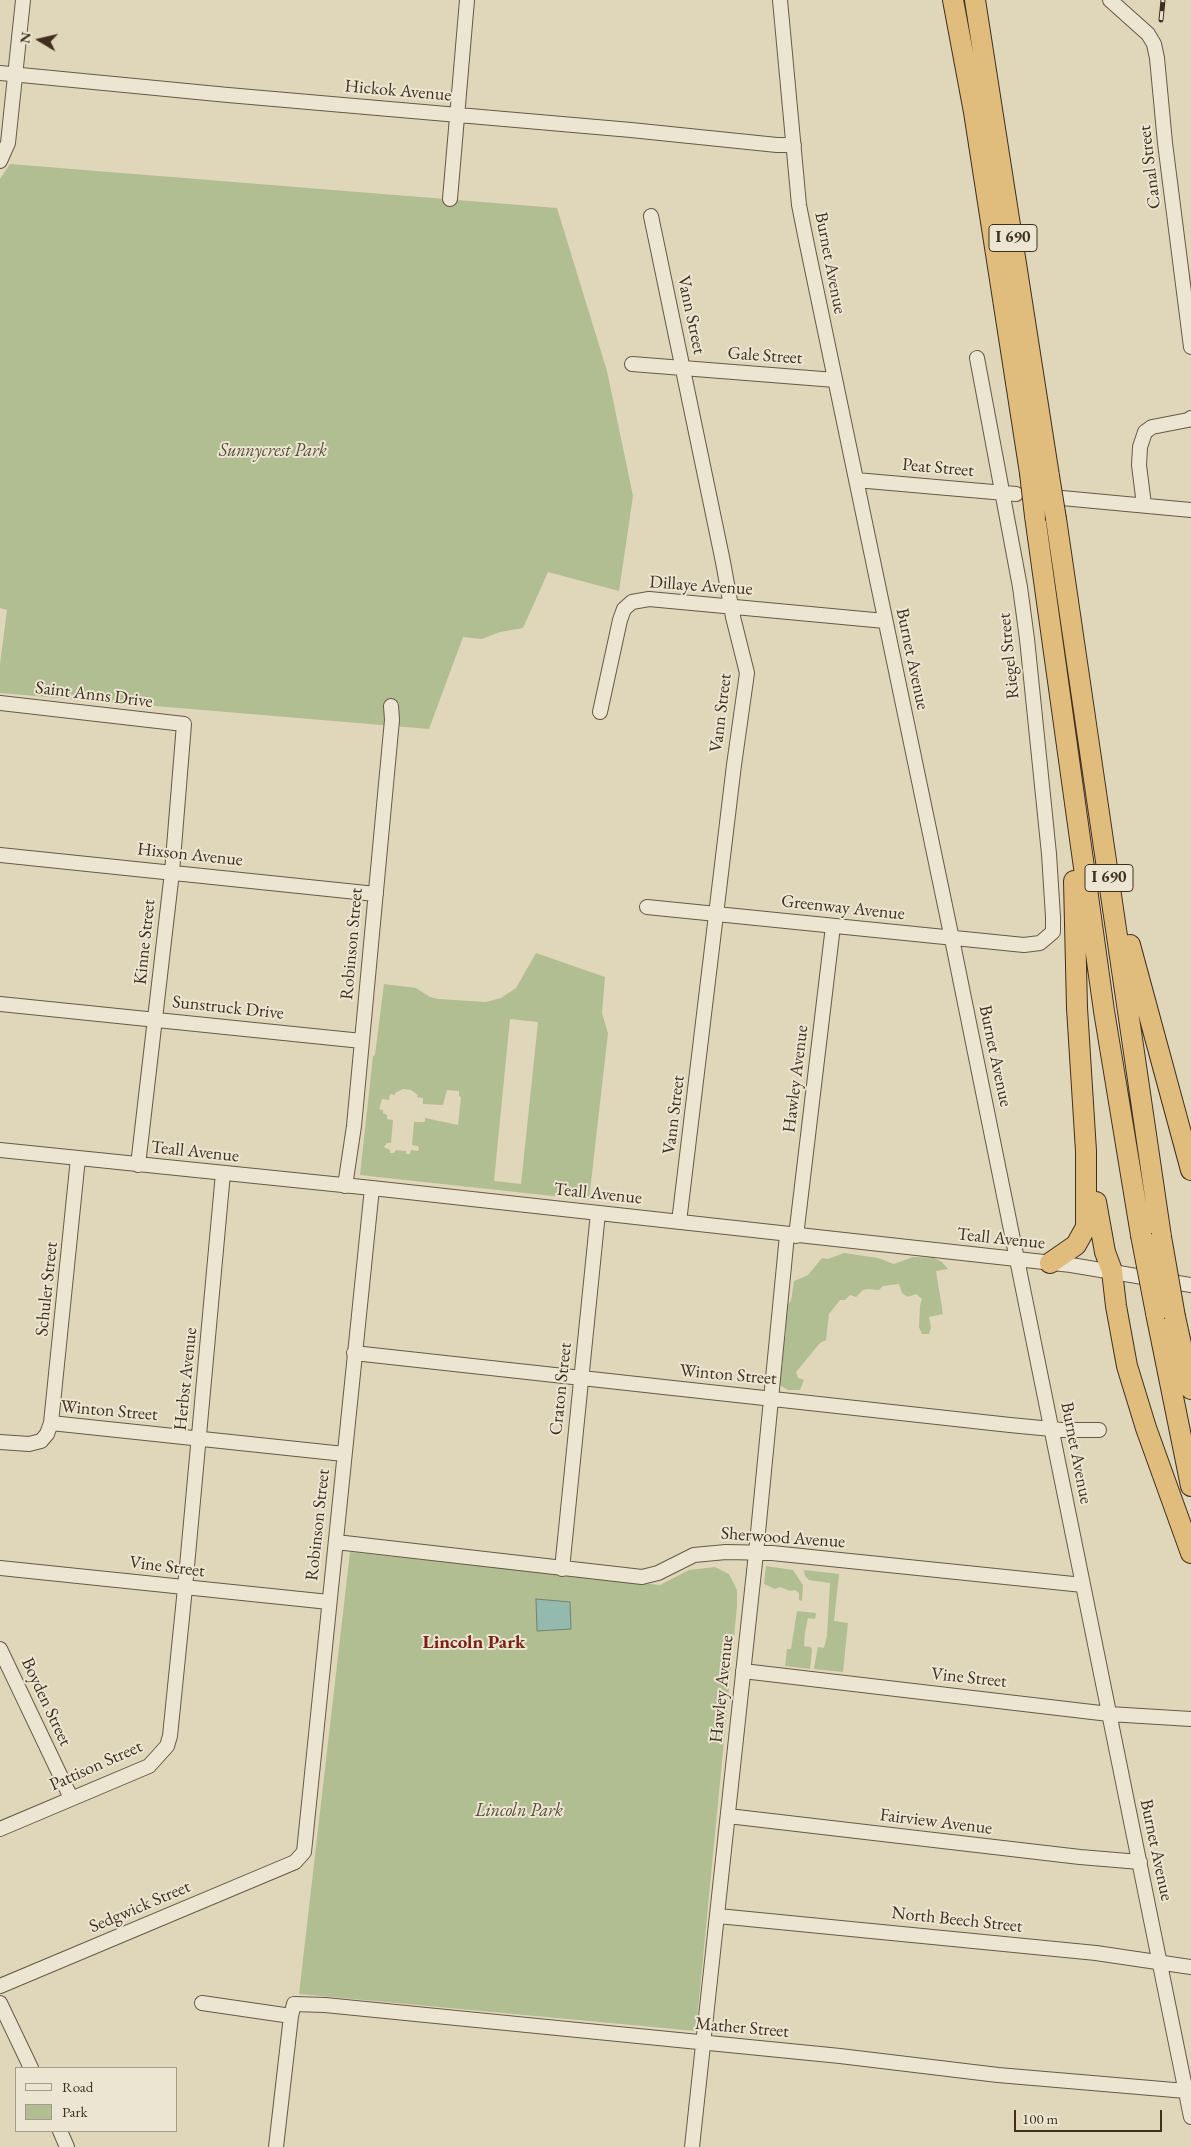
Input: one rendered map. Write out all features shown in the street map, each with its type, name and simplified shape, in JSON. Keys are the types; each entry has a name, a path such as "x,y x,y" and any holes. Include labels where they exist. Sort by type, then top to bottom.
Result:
{"highway":[{"name":"I 690","path":"953,0 974,112 1030,473 1073,796 1128,1164 1141,1236 1165,1315 1191,1390"},
{"name":"I 690","path":"975,0 1050,476 1102,825 1161,1238 1165,1315 1191,1486"},
{"path":"1050,1263 1076,1245 1086,1227 1086,1150 1077,1008 1073,796"},
{"path":"1102,825 1141,992 1191,1170"},
{"path":"1086,1150 1105,1252 1112,1271 1116,1306 1127,1366 1146,1428 1191,1553"}],"street":[{"path":"0,161 8,143 22,0"},
{"path":"450,199 467,0"},
{"name":"Burnet Avenue","path":"780,0 799,205 952,939 1191,2116"},
{"name":"Canal Street","path":"1110,0 1148,34 1154,44 1158,58 1165,143 1191,347"},
{"name":"Hickok Avenue","path":"0,73 777,146 794,145"},
{"name":"Vann Street","path":"651,216 730,606 747,673 734,765 718,914 679,1222"},
{"name":"Riegel Street","path":"977,358 1009,493 1027,639 1054,917 1052,932 1040,943 1035,944"},
{"name":"Gale Street","path":"632,364 835,380"},
{"path":"1144,505 1139,465 1140,447 1145,432 1152,427 1191,418"},
{"name":"Peat Street","path":"856,480 1009,493"},
{"path":"1062,498 1191,510"},
{"name":"Dillaye Avenue","path":"600,712 620,620 627,604 649,599 884,620"},
{"name":"Saint Anns Drive","path":"0,703 184,724"},
{"name":"Robinson Street","path":"345,1186 354,1126 392,720 391,706"},
{"name":"Kinne Street","path":"138,1165 172,872 184,724"},
{"name":"Hixson Avenue","path":"0,854 376,894"},
{"name":"Greenway Avenue","path":"647,906 952,939 1035,944"},
{"name":"Hawley Avenue","path":"692,2147 705,2044 756,1553 770,1398 833,926"},
{"name":"Sunstruck Drive","path":"0,1004 362,1041"},
{"name":"Teall Avenue","path":"0,1150 372,1188 1017,1259 1112,1271 1191,1285"},
{"name":"Schuler Street","path":"51,1423 78,1158"},
{"name":"Herbst Avenue","path":"185,1588 223,1173"},
{"name":"Robinson Street","path":"294,1862 304,1852 372,1188"},
{"name":"Craton Street","path":"562,1568 598,1213"},
{"name":"Winton Street","path":"354,1353 1010,1425 1098,1430"},
{"name":"Winton Street","path":"0,1442 28,1444 41,1441 48,1434 51,1423 344,1454"},
{"name":"Sherwood Avenue","path":"336,1542 642,1577 650,1576 701,1553 756,1553 1083,1585"},
{"name":"Vine Street","path":"0,1568 329,1602"},
{"name":"Pattison Street","path":"0,1829 149,1766 167,1746 170,1736 185,1588"},
{"name":"Boyden Street","path":"0,1649 71,1798"},
{"name":"Vine Street","path":"743,1671 1109,1714 1191,1719"},
{"name":"Fairview Avenue","path":"728,1816 1080,1857 1140,1862"},
{"name":"Sedgwick Street","path":"0,1986 294,1862"},
{"name":"North Beech Street","path":"718,1916 1096,1953 1191,1967"},
{"path":"0,2003 30,2067"},
{"name":"Mather Street","path":"202,2003 292,2010 325,2005 840,2056 998,2075 1186,2091"},
{"path":"276,2147 292,2010"},
{"path":"60,2132 67,2147"}],"green space":[{"name":"Sunnycrest Park","path":"10,164 557,208 607,371 633,496 619,591 548,572 523,628 500,632 482,639 463,637 429,729 0,693 0,664 7,610 0,608 0,179"},
{"path":"536,953 605,977 602,1013 608,1033 589,1200 360,1175 373,1056 375,1055 384,984 416,988 430,997 438,999 486,1002 501,998 516,988","holes":["510,1019 538,1022 521,1184 494,1181","403,1089 411,1090 418,1095 417,1097 423,1098 423,1104 443,1105 447,1090 459,1091 459,1096 461,1097 458,1125 425,1118 425,1122 414,1122 412,1145 418,1146 418,1151 411,1150 410,1154 406,1154 406,1151 396,1150 394,1153 390,1153 390,1150 384,1147 387,1143 391,1143 393,1120 387,1119 387,1115 383,1113 383,1110 379,1109 382,1099 389,1100 390,1094 395,1095 395,1093"]},
{"path":"844,1253 878,1258 894,1264 913,1257 934,1258 942,1262 948,1269 936,1271 943,1314 929,1317 931,1328 929,1334 922,1334 919,1327 922,1299 916,1294 908,1297 902,1293 899,1284 883,1286 879,1290 863,1290 856,1297 850,1295 845,1300 840,1300 829,1314 826,1340 820,1343 796,1372 798,1378 804,1380 800,1390 788,1390 778,1384 779,1369 783,1365 781,1356 786,1334 786,1306 791,1301 794,1281 808,1275 822,1258 828,1259"},
{"name":"Lincoln Park","path":"350,1552 660,1585 689,1570 715,1567 729,1574 737,1590 737,1606 696,2031 299,1994"},
{"path":"766,1566 793,1570 803,1585 802,1601 799,1600 799,1593 795,1590 790,1591 780,1587 775,1589 764,1584"},
{"path":"804,1570 839,1574 834,1621 848,1623 843,1672 814,1669 818,1647 824,1648 827,1636 830,1583 809,1580 805,1576"},
{"path":"797,1611 816,1613 815,1619 808,1618 805,1632 804,1646 811,1647 812,1650 810,1669 785,1666 787,1649 791,1649"}],"water":[{"path":"536,1599 570,1602 571,1629 537,1631"}],"railway":[{"path":"1161,20 1163,0"}],"district":[{"name":"Lincoln Park","path":"474,1643"}]}
